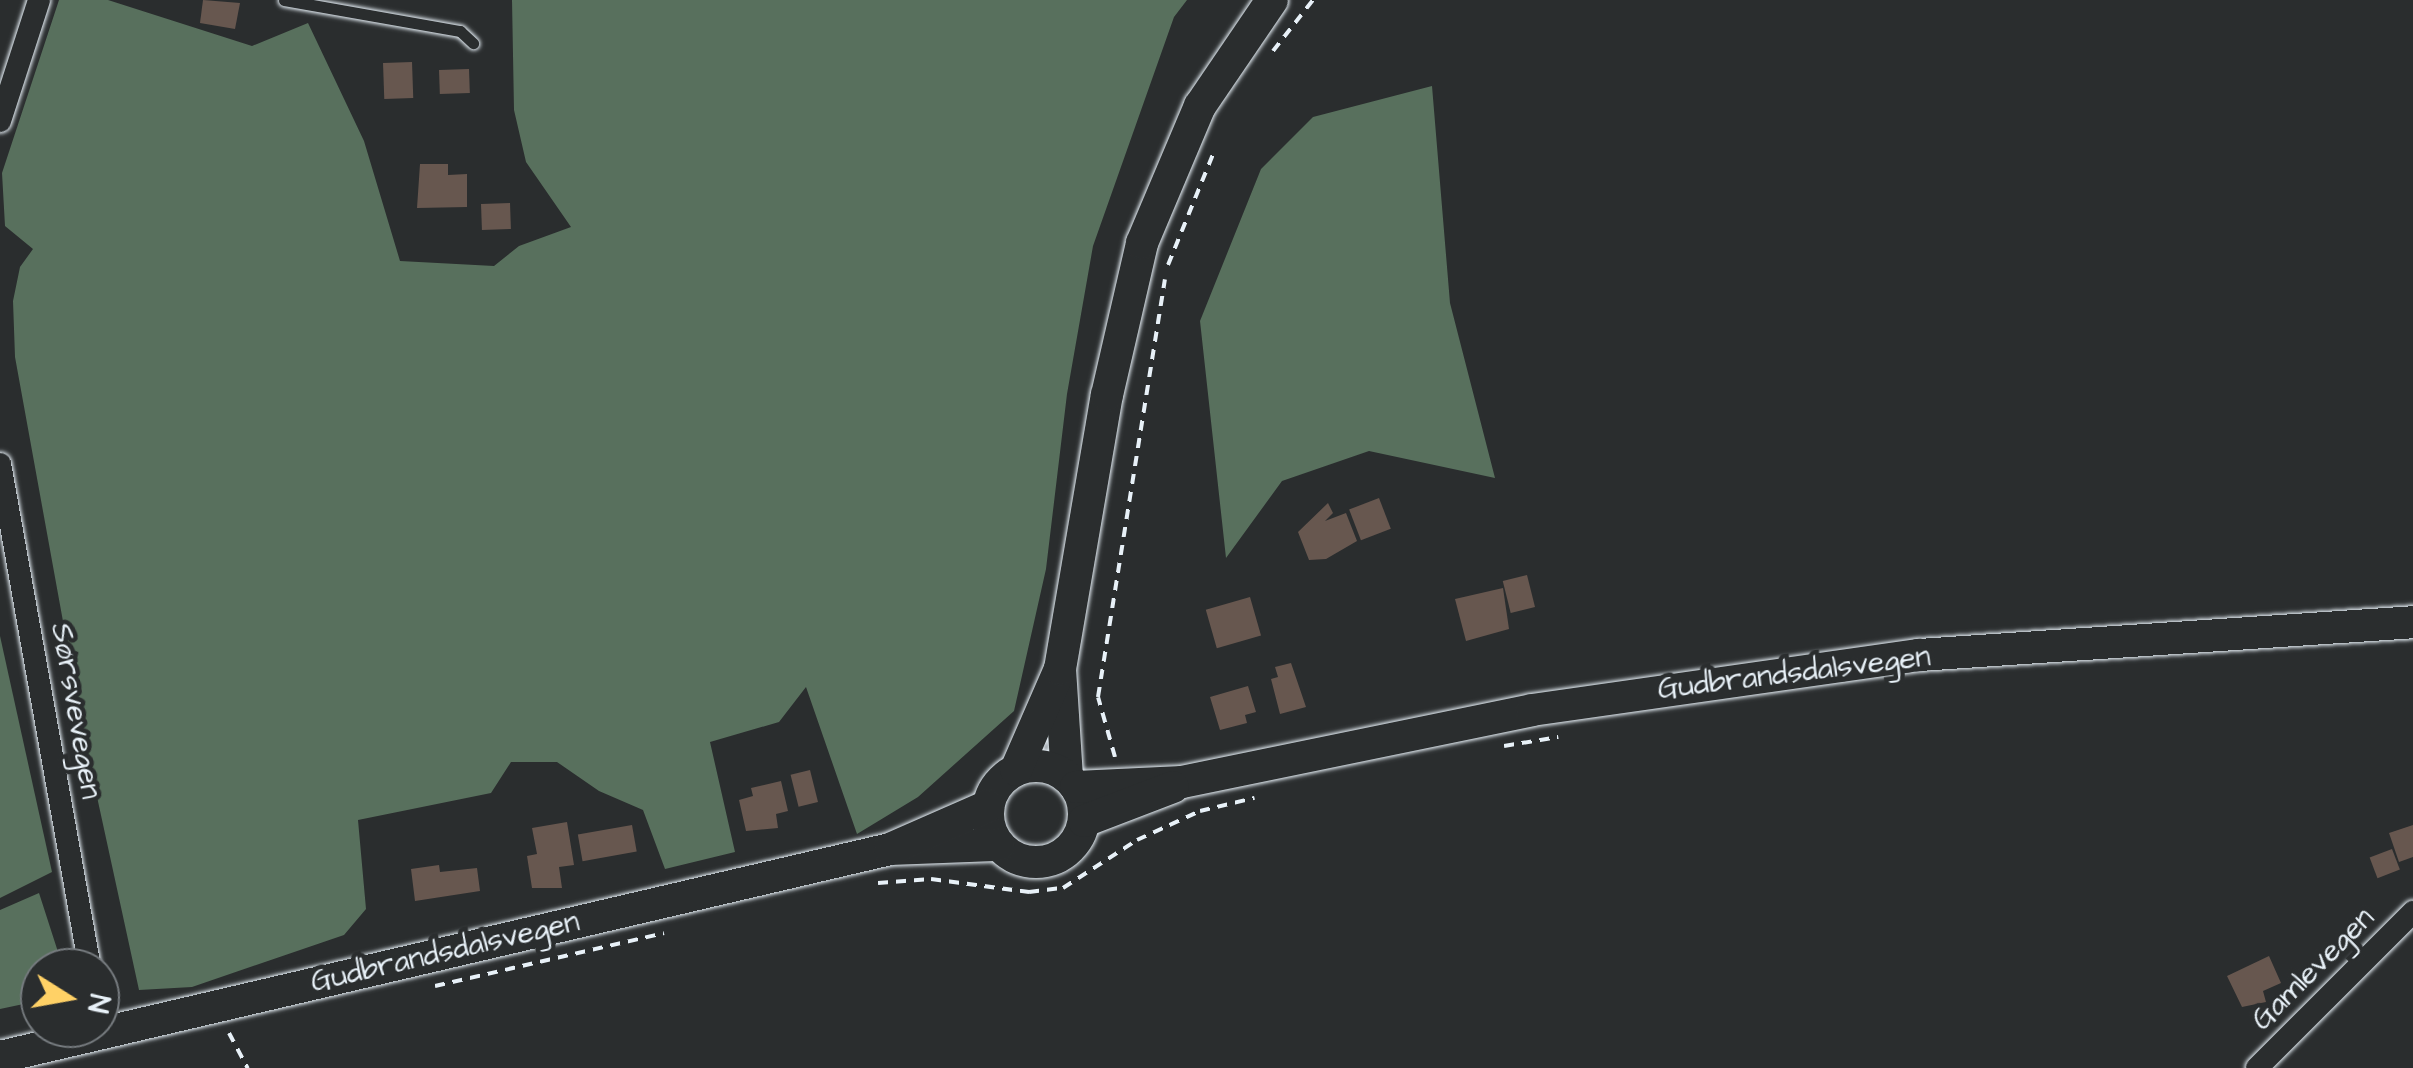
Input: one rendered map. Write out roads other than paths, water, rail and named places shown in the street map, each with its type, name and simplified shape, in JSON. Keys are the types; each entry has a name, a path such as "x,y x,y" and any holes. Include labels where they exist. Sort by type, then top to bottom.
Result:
{"main road":[{"path":"1060,668 1071,782 1084,821 1075,844 1044,862 1014,858 998,845 988,806 998,785 1016,770 1060,668 1107,395 1142,243 1200,106 1272,0"},
{"name":"Gudbrandsdalsvegen","path":"1084,821 1182,782 1532,710 1823,667 2059,642 2413,622"},
{"path":"1016,770 1044,766 1071,782"},
{"name":"Gudbrandsdalsvegen","path":"1071,782 1182,782"},
{"name":"Gudbrandsdalsvegen","path":"120,1028 224,1018 890,849 988,806"},
{"name":"Gudbrandsdalsvegen","path":"890,849 998,845"},
{"name":"Gudbrandsdalsvegen","path":"0,1057 33,1048"}],"street":[{"path":"0,121 39,0"},
{"name":"Sørsvevegen","path":"0,464 86,948"},
{"name":"Gamlevegen","path":"2256,1068 2413,912"}],"lane":[{"path":"284,0 460,31 473,43"}]}
